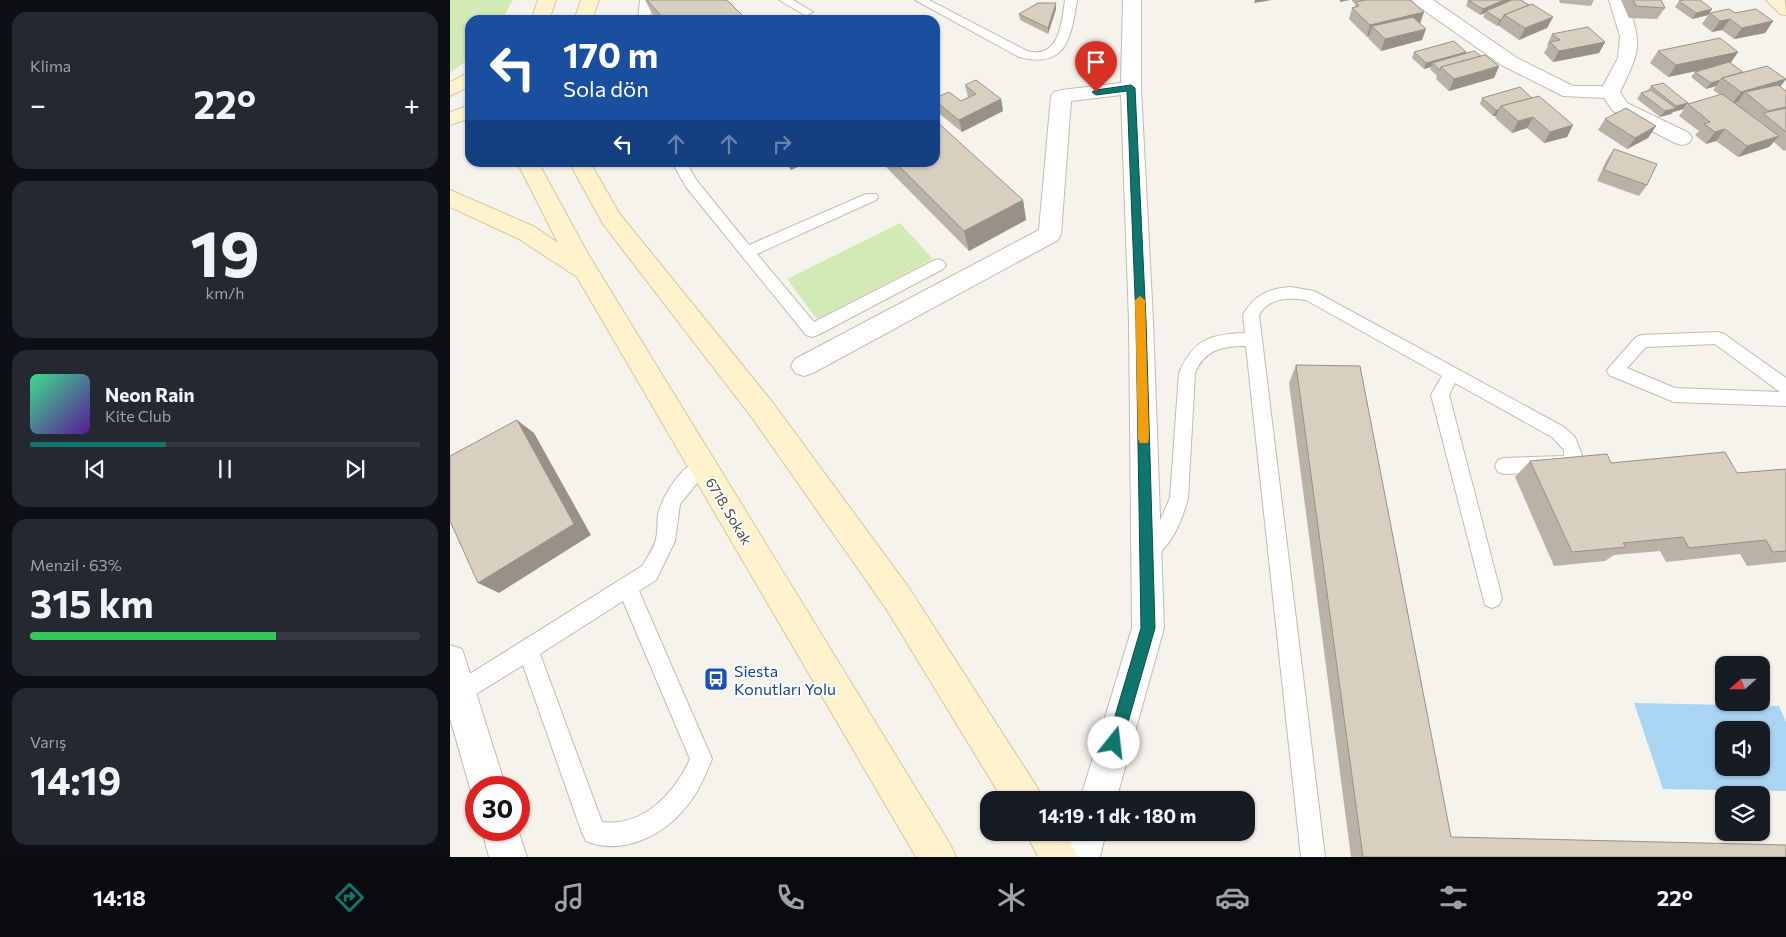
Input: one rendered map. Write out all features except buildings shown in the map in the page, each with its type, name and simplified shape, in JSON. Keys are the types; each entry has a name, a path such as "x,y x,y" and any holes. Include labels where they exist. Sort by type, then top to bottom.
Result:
{"street":[{"path":"585,15 590,0"},
{"path":"1101,791 1148,628 1141,321 1131,88 1132,0"},
{"path":"1421,0 1510,62 1570,92 1610,92"},
{"path":"1610,92 1627,58 1630,36 1618,0"},
{"path":"1775,0 1786,10"},
{"path":"450,90 465,81"},
{"path":"804,366 1050,234 1061,96 1131,88"},
{"path":"1610,92 1620,107 1682,138"},
{"path":"450,119 465,114"},
{"path":"450,138 465,133"},
{"name":"6718. Sokak","path":"530,167 587,273 937,857"},
{"path":"583,167 611,218 763,411 898,600 1018,791"},
{"path":"450,198 527,233 587,273"},
{"path":"450,661 484,776"},
{"path":"503,841 508,857"},
{"path":"1050,841 1060,857"},
{"path":"1081,857 1085,841"}],"lane":[{"path":"644,15 646,0"},
{"path":"785,0 807,12"},
{"path":"921,0 1023,54 1035,57 1049,55 1056,51 1068,26 1071,0"},
{"path":"682,167 691,184 812,331 938,265"},
{"path":"747,252 871,197"},
{"path":"1313,857 1251,315 1255,307 1272,295 1284,292 1309,295 1558,432 1571,445 1574,453 1573,459 1569,464 1504,466"},
{"path":"1786,387 1718,338 1642,341 1615,370 1674,395 1786,399"},
{"path":"1146,552 1167,530 1175,514 1179,498 1187,373 1191,361 1199,351 1208,345 1220,341 1254,339"},
{"path":"1451,374 1440,395 1492,598"},
{"path":"460,693 649,573 665,540 668,514 675,496 682,485 702,466"},
{"path":"528,650 594,833 620,834 655,820 684,793 695,776 701,759 627,587"}],"green space":[{"path":"450,0 513,0 505,15 465,15 465,62 450,73"},
{"path":"900,223 933,259 817,319 787,279"}],"water":[{"path":"1634,703 1715,705 1715,711 1770,711 1770,706 1779,706 1786,722 1786,791 1770,791 1770,786 1715,786 1715,790 1663,789"}],"slow traffic":[{"path":"1140,300 1144,439"}],"place":[{"name":"Siesta Konutları Yolu","path":"716,679"}],"route":[{"path":"1096,92 1131,88 1141,321 1148,628 1114,743"}]}
